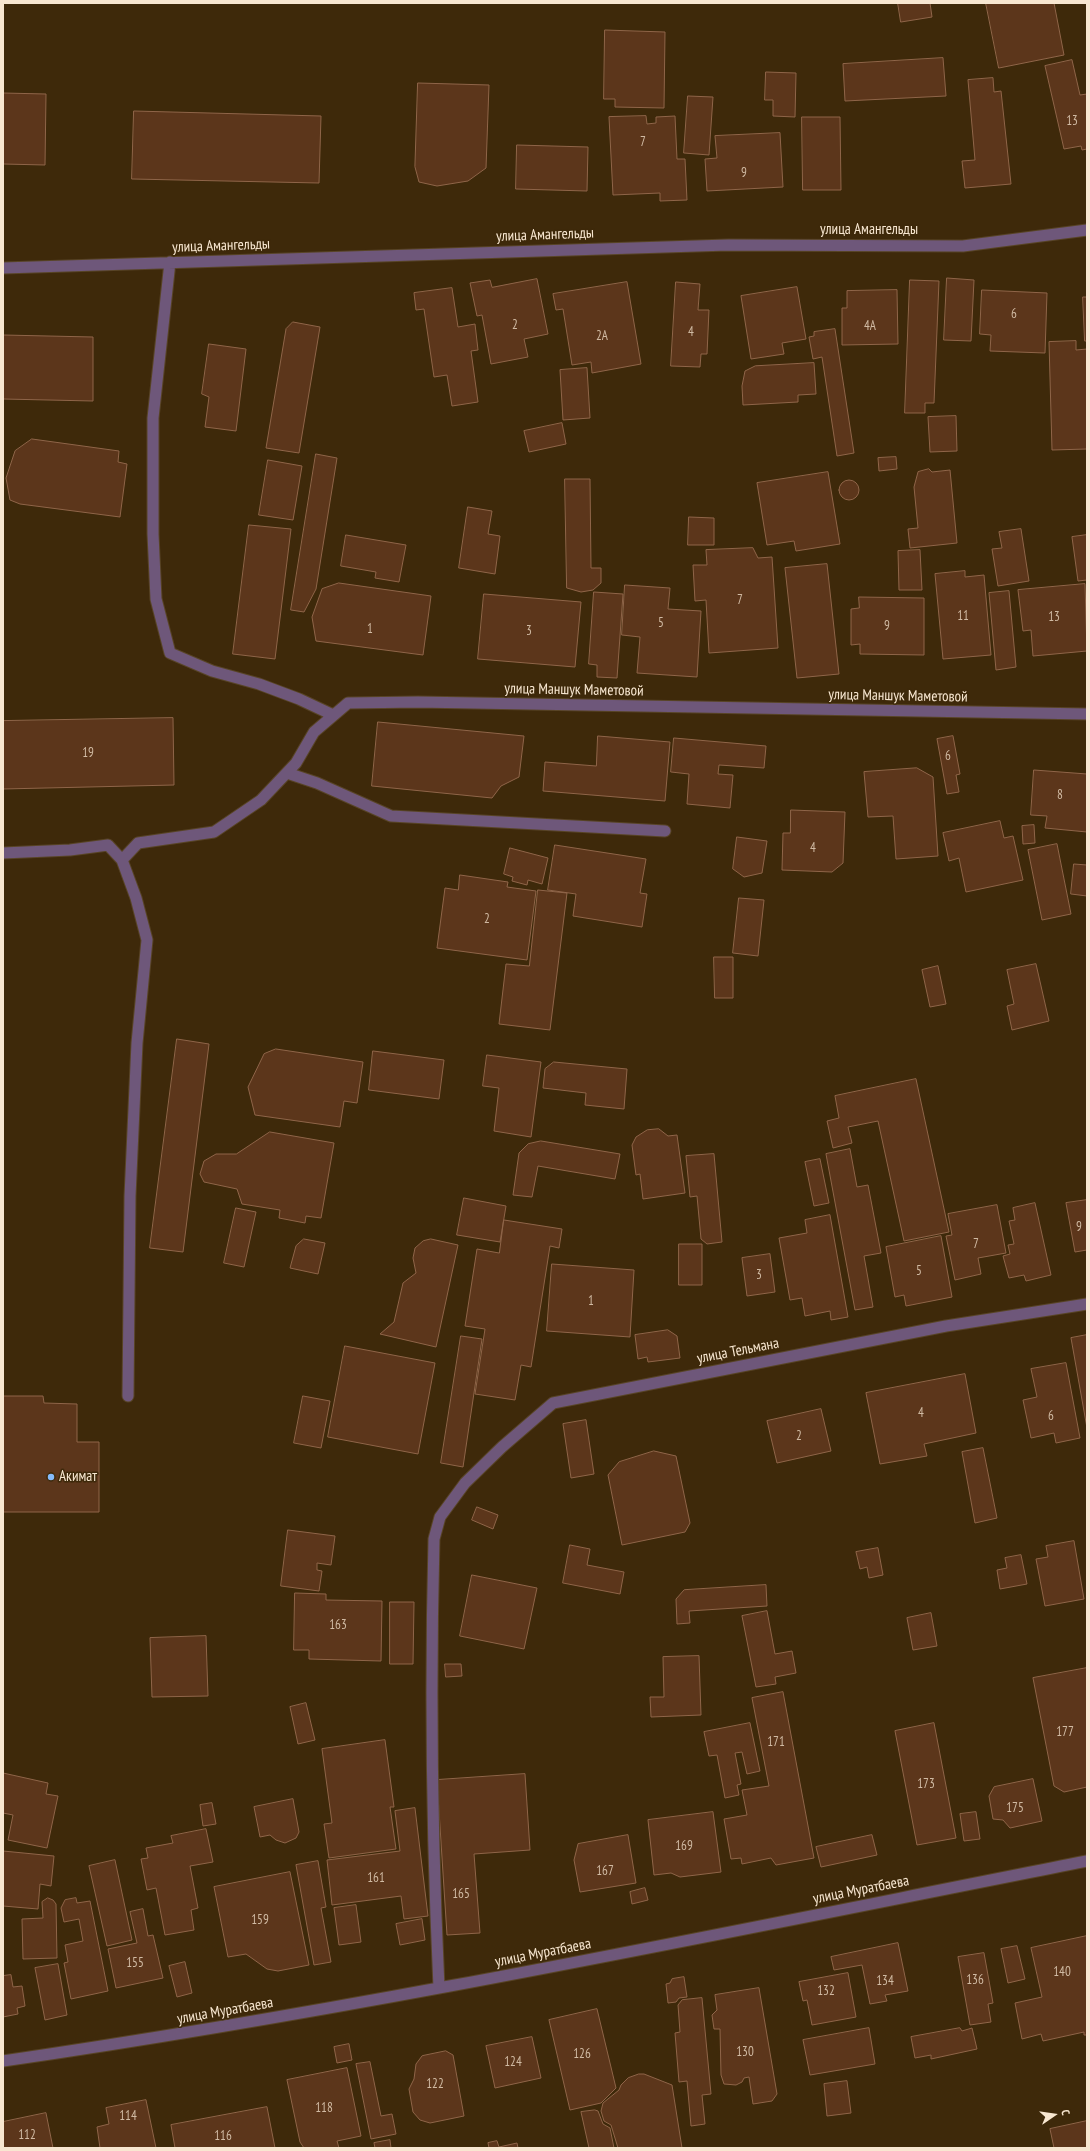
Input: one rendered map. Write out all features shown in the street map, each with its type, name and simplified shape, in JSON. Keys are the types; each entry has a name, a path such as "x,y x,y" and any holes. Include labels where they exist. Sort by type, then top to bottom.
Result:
{"street":[{"name":"улица Амангельды","path":"3,268 728,245 964,246 1087,230"},
{"path":"170,262 153,418 153,527 156,599 170,653 212,671 259,684 299,699 334,715"},
{"name":"улица Маншук Маметовой","path":"122,860 138,843 214,832 261,800 296,764 314,732 348,703 410,702 1087,714"},
{"path":"287,773 317,783 391,816 666,831"},
{"path":"3,853 70,850 108,845 122,860 136,898 147,940 137,1043 130,1196 128,1396"},
{"name":"улица Тельмана","path":"439,1988 435,1911 431,1732 434,1539 440,1517 465,1484 502,1447 553,1403 946,1326 1087,1304"},
{"name":"улица Муратбаева","path":"3,2061 136,2042 439,1988 1087,1861"}],"building":[{"path":"898,3 930,3 932,17 901,22"},
{"path":"986,3 1054,3 1064,55 999,68"},
{"path":"605,30 665,32 664,108 615,107 615,99 604,99"},
{"path":"943,58 946,96 845,101 843,64"},
{"path":"1072,60 1080,95 1087,94 1087,149 1082,150 1081,146 1064,149 1045,66"},
{"path":"766,72 796,73 795,117 773,116 773,100 765,100"},
{"path":"993,78 994,92 1001,91 1011,184 965,188 962,161 975,160 968,80"},
{"path":"418,83 489,85 486,168 468,181 437,186 419,182 415,167"},
{"path":"3,93 46,94 45,165 3,164"},
{"path":"688,96 713,97 709,155 684,153"},
{"path":"134,111 321,116 319,183 132,179"},
{"path":"646,116 647,124 656,123 656,117 675,116 677,159 685,159 687,200 660,201 660,193 613,195 609,117"},
{"path":"802,117 840,117 841,190 803,190"},
{"path":"780,133 783,187 707,191 705,159 717,158 715,136"},
{"path":"517,145 588,147 587,191 516,189"},
{"path":"947,278 974,280 971,341 944,340"},
{"path":"537,279 548,334 524,339 528,357 491,364 482,315 477,316 470,283 490,280 492,287"},
{"path":"910,280 939,281 934,403 925,403 925,413 905,413"},
{"path":"627,282 641,364 592,373 591,362 572,365 563,309 556,310 553,294"},
{"path":"676,282 700,284 698,310 709,310 707,354 701,354 700,367 671,366"},
{"path":"797,287 806,339 782,343 784,354 751,359 741,296"},
{"path":"452,288 458,327 475,324 478,350 471,351 478,402 452,406 447,375 434,377 424,309 416,310 414,293"},
{"path":"897,290 898,344 842,345 842,308 847,308 847,291"},
{"path":"982,290 1047,293 1045,353 990,351 991,335 980,334"},
{"path":"1083,297 1087,297 1087,341 1085,341"},
{"path":"293,322 320,327 299,453 266,448 286,329"},
{"path":"835,329 854,453 837,456 822,357 813,359 809,337 814,336 814,332"},
{"path":"3,335 93,337 93,401 3,399"},
{"path":"1076,341 1076,350 1087,349 1087,449 1052,450 1049,342"},
{"path":"209,344 246,349 236,431 205,427 209,397 202,394"},
{"path":"814,363 816,394 798,395 798,402 743,405 742,386 745,371 755,366"},
{"path":"587,368 590,418 563,420 560,370"},
{"path":"956,416 957,451 930,452 928,417"},
{"path":"562,423 566,444 529,452 524,431"},
{"path":"32,439 119,451 118,462 127,464 120,517 20,504 10,500 6,478 15,451"},
{"path":"316,454 337,458 316,589 304,612 291,610"},
{"path":"896,457 897,469 879,471 878,458"},
{"path":"268,460 302,466 293,520 259,515"},
{"path":"929,469 932,472 950,470 957,543 910,548 908,529 918,528 914,487 918,472"},
{"path":"828,472 840,544 796,551 794,541 767,545 757,483"},
{"path":"565,479 590,479 591,568 601,568 601,583 593,590 581,592 567,588"},
{"path":"845,480 853,480 859,486 859,494 853,500 845,500 839,494 839,486"},
{"path":"468,507 492,511 488,534 500,536 495,574 459,568"},
{"path":"689,517 714,518 714,545 688,545"},
{"path":"249,525 291,529 275,659 233,654"},
{"path":"1021,529 1029,581 998,586 992,549 1002,548 999,532"},
{"path":"346,535 406,545 399,582 375,578 376,572 341,566"},
{"path":"1087,535 1087,580 1078,581 1072,537"},
{"path":"753,548 758,558 772,557 778,648 709,653 706,600 695,601 693,565 707,565 706,550"},
{"path":"920,550 922,590 899,590 898,551"},
{"path":"827,564 839,674 797,678 785,568"},
{"path":"965,571 965,577 984,575 991,655 943,659 935,574"},
{"path":"339,583 431,596 423,655 316,641 312,617 322,589"},
{"path":"1085,584 1087,651 1033,656 1031,630 1023,631 1018,590"},
{"path":"625,585 670,588 668,609 701,611 697,677 637,673 640,637 622,635"},
{"path":"1009,591 1016,667 996,670 989,593"},
{"path":"594,592 623,594 617,678 597,677 597,665 589,664"},
{"path":"484,594 581,602 575,667 478,659"},
{"path":"859,597 924,598 924,655 860,654 860,644 851,645 851,609 859,608"},
{"path":"173,718 174,785 3,789 3,721"},
{"path":"378,722 524,736 519,777 501,786 492,798 372,786"},
{"path":"598,736 670,742 665,801 543,791 545,762 596,766"},
{"path":"953,736 960,774 956,775 959,792 947,794 937,739"},
{"path":"674,738 766,746 764,768 719,765 718,774 733,775 730,808 687,804 689,774 671,772"},
{"path":"917,768 933,777 938,856 896,859 893,816 868,817 864,772"},
{"path":"1034,770 1087,774 1087,832 1045,828 1047,816 1031,815"},
{"path":"791,810 845,812 843,863 832,872 782,870 783,833 790,833"},
{"path":"1000,821 1004,838 1013,836 1023,880 966,892 959,858 949,861 943,833"},
{"path":"1034,825 1035,843 1023,844 1022,826"},
{"path":"737,837 767,841 762,873 744,877 733,869"},
{"path":"1057,844 1071,914 1042,920 1028,850"},
{"path":"555,845 646,859 640,893 647,894 642,927 573,916 576,894 548,890"},
{"path":"510,848 548,858 542,884 528,880 527,885 512,881 513,877 504,874"},
{"path":"1074,864 1087,865 1087,896 1071,894"},
{"path":"460,875 508,882 507,887 536,891 527,960 437,948 445,888 458,890"},
{"path":"538,890 567,893 550,1030 499,1024 506,964 529,966"},
{"path":"739,898 764,900 758,956 733,953"},
{"path":"714,957 733,957 733,998 715,998"},
{"path":"1036,964 1049,1021 1012,1030 1007,1006 1014,1004 1007,970"},
{"path":"938,966 946,1004 930,1007 922,970"},
{"path":"177,1039 209,1044 183,1252 150,1248"},
{"path":"276,1049 363,1062 357,1103 344,1101 340,1127 255,1115 248,1087 264,1054"},
{"path":"373,1051 444,1060 439,1099 369,1090"},
{"path":"487,1055 541,1062 531,1137 494,1131 499,1088 483,1086"},
{"path":"554,1062 627,1069 624,1109 585,1105 586,1093 543,1088 545,1069"},
{"path":"916,1079 949,1232 904,1241 878,1121 848,1127 852,1143 833,1148 827,1121 839,1118 835,1096"},
{"path":"659,1129 668,1136 677,1135 685,1193 643,1199 640,1174 636,1175 632,1145 636,1137 647,1130"},
{"path":"270,1132 334,1143 321,1218 306,1216 305,1223 279,1218 280,1210 242,1204 237,1189 204,1182 200,1174 204,1161 216,1154 236,1154"},
{"path":"541,1141 620,1154 615,1179 538,1166 532,1197 513,1195 519,1153 528,1144"},
{"path":"850,1149 857,1187 868,1185 881,1253 864,1256 873,1307 855,1310 826,1154"},
{"path":"714,1154 722,1242 707,1244 701,1239 697,1196 690,1197 686,1156"},
{"path":"820,1159 829,1203 814,1206 805,1162"},
{"path":"464,1198 506,1206 500,1242 457,1235"},
{"path":"1087,1200 1087,1250 1075,1252 1066,1203"},
{"path":"1035,1203 1051,1275 1026,1281 1024,1275 1009,1278 1003,1256 1010,1254 1008,1245 1014,1244 1009,1221 1015,1220 1013,1208"},
{"path":"997,1205 1006,1253 978,1258 981,1274 955,1280 946,1236 952,1235 948,1214"},
{"path":"236,1208 256,1212 244,1267 224,1263"},
{"path":"830,1215 848,1317 831,1320 830,1311 805,1316 802,1298 790,1300 779,1238 807,1233 805,1220"},
{"path":"504,1220 562,1229 559,1248 550,1246 531,1367 521,1365 515,1400 475,1394 485,1329 465,1326 477,1249 499,1253"},
{"path":"941,1236 952,1297 906,1306 904,1295 895,1297 886,1247"},
{"path":"304,1239 325,1243 318,1274 290,1268 296,1246"},
{"path":"431,1239 458,1245 436,1347 380,1334 394,1322 403,1283 416,1273 413,1258 415,1248 423,1241"},
{"path":"679,1244 702,1244 702,1285 679,1285"},
{"path":"770,1254 775,1292 747,1296 742,1258"},
{"path":"552,1264 634,1270 630,1337 547,1331"},
{"path":"668,1330 677,1336 680,1358 648,1362 647,1357 638,1359 635,1335"},
{"path":"1087,1335 1087,1428 1071,1338"},
{"path":"461,1336 482,1339 463,1467 441,1463"},
{"path":"345,1346 435,1363 418,1454 328,1437"},
{"path":"1066,1363 1080,1438 1056,1443 1054,1433 1031,1438 1023,1400 1037,1397 1031,1369"},
{"path":"965,1374 976,1433 924,1444 927,1456 880,1464 866,1393"},
{"name":"Акимат","path":"3,1396 43,1396 44,1403 77,1404 77,1442 99,1442 99,1512 3,1512"},
{"path":"303,1396 330,1401 321,1448 294,1443"},
{"path":"821,1409 831,1451 777,1463 767,1421"},
{"path":"586,1420 594,1474 571,1478 563,1424"},
{"path":"983,1448 997,1518 975,1523 962,1452"},
{"path":"654,1451 676,1456 690,1523 685,1532 622,1545 608,1475 619,1462"},
{"path":"477,1507 498,1515 493,1529 472,1520"},
{"path":"288,1530 335,1536 331,1565 317,1563 317,1570 322,1571 319,1591 281,1586"},
{"path":"1074,1541 1084,1599 1045,1606 1036,1559 1048,1557 1046,1546"},
{"path":"570,1545 590,1549 587,1565 624,1572 620,1594 563,1583"},
{"path":"878,1548 883,1575 869,1578 867,1567 860,1569 856,1552"},
{"path":"1021,1555 1027,1584 1000,1589 997,1570 1007,1568 1005,1558"},
{"path":"472,1575 537,1588 524,1649 460,1636"},
{"path":"766,1585 767,1606 689,1611 690,1623 677,1624 676,1599 684,1590"},
{"path":"295,1593 326,1594 326,1600 382,1601 381,1661 309,1659 309,1650 294,1650"},
{"path":"390,1602 414,1602 413,1664 390,1664"},
{"path":"767,1611 775,1654 792,1651 796,1673 775,1677 776,1684 756,1687 742,1616"},
{"path":"931,1613 937,1646 913,1650 907,1618"},
{"path":"206,1636 208,1696 152,1697 150,1638"},
{"path":"699,1656 701,1715 651,1717 650,1697 664,1697 663,1657"},
{"path":"445,1664 461,1664 462,1676 446,1677"},
{"path":"1087,1668 1087,1787 1064,1792 1054,1786 1033,1678"},
{"path":"783,1692 814,1858 776,1865 771,1858 742,1864 741,1858 731,1859 724,1819 747,1815 742,1790 769,1786 752,1698"},
{"path":"306,1703 315,1740 298,1744 290,1707"},
{"path":"750,1723 760,1771 747,1774 742,1752 735,1753 741,1784 737,1785 739,1795 725,1798 717,1755 709,1756 704,1732"},
{"path":"934,1723 956,1838 917,1845 895,1731"},
{"path":"385,1740 394,1807 390,1807 396,1849 329,1858 324,1824 332,1823 322,1749"},
{"path":"3,1773 48,1783 46,1794 58,1796 47,1848 8,1840 13,1815 3,1813"},
{"path":"525,1774 530,1850 474,1854 480,1933 447,1935 437,1780"},
{"path":"1033,1779 1042,1821 1010,1828 1003,1820 993,1819 989,1796 994,1787"},
{"path":"293,1799 299,1832 296,1838 285,1843 276,1840 270,1835 260,1837 254,1807"},
{"path":"212,1803 216,1824 203,1826 200,1805"},
{"path":"415,1808 428,1916 404,1919 401,1896 332,1905 327,1860 400,1851 395,1811"},
{"path":"713,1812 721,1872 680,1877 671,1873 654,1875 648,1820"},
{"path":"976,1812 980,1839 964,1841 960,1814"},
{"path":"206,1829 213,1862 190,1866 198,1908 191,1910 194,1930 165,1935 156,1888 147,1890 141,1859 148,1858 146,1848 173,1843 171,1836"},
{"path":"628,1835 636,1883 580,1892 574,1860 578,1844"},
{"path":"872,1835 877,1855 821,1867 816,1847"},
{"path":"3,1851 54,1856 51,1886 40,1884 38,1909 3,1906"},
{"path":"115,1860 132,1940 107,1946 89,1866"},
{"path":"318,1861 326,1907 321,1908 331,1962 314,1965 296,1865"},
{"path":"290,1872 309,1965 278,1971 267,1969 246,1954 228,1957 214,1887"},
{"path":"645,1888 648,1900 632,1904 630,1892"},
{"path":"48,1898 53,1900 56,1904 57,1958 23,1959 22,1919 43,1918 42,1902"},
{"path":"76,1898 77,1903 90,1901 108,1991 71,1999 64,1963 68,1962 65,1945 83,1941 79,1919 64,1922 61,1908 65,1900"},
{"path":"356,1905 361,1942 339,1945 334,1908"},
{"path":"143,1909 148,1936 153,1935 163,1978 116,1988 108,1949 137,1943 130,1912"},
{"path":"422,1919 425,1940 400,1945 396,1924"},
{"path":"1087,1936 1087,2035 1084,2035 1084,2032 1043,2041 1041,2034 1022,2039 1015,2003 1042,1997 1031,1948"},
{"path":"898,1943 908,1991 885,1995 887,2001 870,2004 862,1965 834,1970 831,1957"},
{"path":"1017,1946 1025,1979 1008,1983 1001,1949"},
{"path":"984,1953 993,2003 988,2004 991,2022 970,2025 958,1957"},
{"path":"185,1962 192,1993 177,1997 169,1966"},
{"path":"58,1964 67,2015 45,2020 35,1968"},
{"path":"848,1973 856,2017 812,2025 807,2000 803,2001 799,1982"},
{"path":"11,1975 13,1987 22,1986 25,2006 17,2008 18,2014 3,2017 3,1976"},
{"path":"684,1977 687,1997 679,1998 676,2002 668,2003 666,1984 670,1983 672,1979"},
{"path":"759,1988 777,2094 772,2101 753,2104 749,2077 744,2078 742,2082 736,2085 724,2084 721,2075 720,2029 714,2029 712,2015 717,2010 715,1995"},
{"path":"702,1998 711,2094 702,2095 705,2124 691,2126 687,2081 679,2082 675,2033 680,2032 678,2005 682,2000"},
{"path":"597,2009 616,2088 601,2103 570,2110 549,2020"},
{"path":"869,2028 875,2064 810,2075 803,2040"},
{"path":"960,2028 962,2031 972,2028 977,2049 931,2059 931,2055 915,2058 911,2037"},
{"path":"532,2037 541,2078 495,2088 486,2046"},
{"path":"349,2044 352,2060 337,2063 334,2047"},
{"path":"446,2051 453,2055 464,2116 430,2123 420,2120 413,2112 409,2089 414,2079 416,2064 422,2056"},
{"path":"370,2062 381,2116 392,2114 396,2134 371,2139 356,2064"},
{"path":"347,2068 361,2136 337,2141 339,2148 304,2148 300,2142 287,2080"},
{"path":"639,2074 644,2074 672,2085 682,2148 618,2148 611,2125 604,2121 601,2111 603,2103 619,2090 621,2085 628,2078"},
{"path":"847,2081 851,2113 827,2116 824,2084"},
{"path":"146,2100 156,2148 100,2148 97,2127 109,2124 106,2108"},
{"path":"267,2107 275,2148 175,2148 171,2125"},
{"path":"598,2111 603,2124 610,2128 614,2148 589,2148 581,2112"},
{"path":"46,2113 53,2148 3,2148 3,2122"},
{"path":"1087,2121 1087,2148 1054,2148 1050,2129"},
{"path":"390,2140 391,2148 375,2148 374,2143"},
{"path":"497,2141 499,2147 517,2143 518,2148 489,2148 488,2143"}],"place":[{"name":"Акимат","path":"51,1477"}]}
